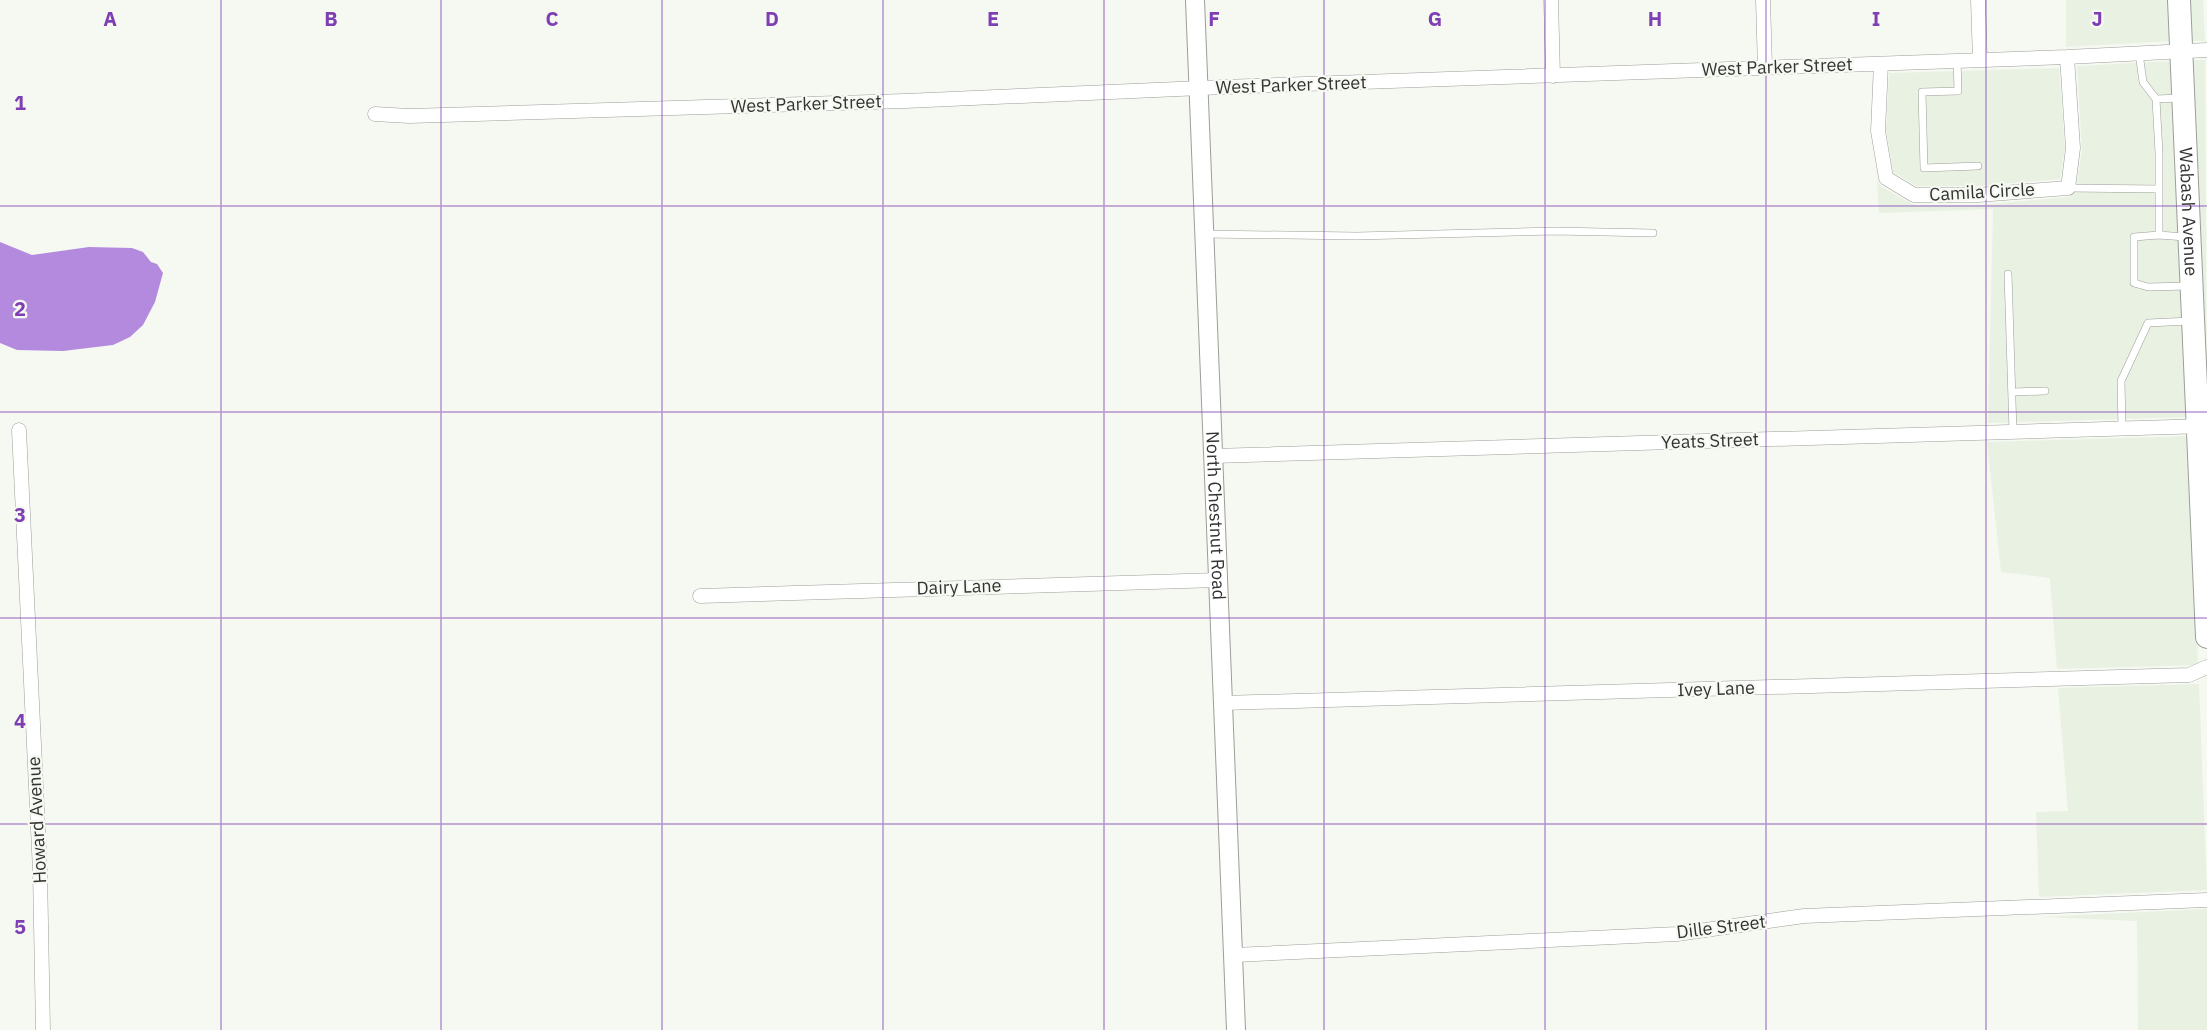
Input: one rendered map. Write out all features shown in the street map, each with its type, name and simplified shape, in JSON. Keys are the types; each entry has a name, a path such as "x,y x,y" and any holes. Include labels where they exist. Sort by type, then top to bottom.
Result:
{"main road":[{"name":"Wabash Avenue","path":"2179,0 2191,286 2202,426 2207,638"}],"street":[{"name":"North Chestnut Road","path":"1195,0 1236,1030"},
{"path":"1551,0 1553,76"},
{"path":"1763,0 1765,68"},
{"path":"1978,0 1980,60"},
{"name":"West Parker Street","path":"375,114 409,116 1198,89 2207,50"},
{"path":"2067,57 2073,148 2068,188"},
{"name":"Camila Circle","path":"1881,64 1878,131 1886,178 1914,195 1978,195 2068,188"},
{"name":"Yeats Street","path":"1213,456 2202,426"},
{"name":"Howard Avenue","path":"19,430 40,871 44,1030"},
{"name":"Dairy Lane","path":"700,596 1218,580"},
{"name":"Ivey Lane","path":"1223,703 2189,675 2207,667"},
{"name":"Dille Street","path":"1234,955 1677,934 1804,916 2207,900"}],"lane":[{"path":"2139,53 2143,82 2156,99 2159,236"},
{"path":"1957,60 1958,91 1922,92 1924,168 1978,166"},
{"path":"2156,99 2183,97"},
{"path":"2068,188 2159,189"},
{"path":"1203,234 1357,236 1555,231 1653,233"},
{"path":"2189,237 2134,237 2134,284 2148,287 2191,286"},
{"path":"2007,274 2013,432"},
{"path":"2122,428 2121,381 2148,323 2193,321"},
{"path":"2012,392 2045,391"}],"shaded area":[{"path":"2066,0 2170,0 2172,41 2066,47"},
{"path":"2187,0 2203,0 2205,41 2189,41"},
{"path":"2190,60 2205,60 2207,416"},
{"path":"2173,61 2188,417 1988,423 1993,209 1879,213 1877,180 1882,187 1914,205 1978,205 2069,197 2076,189 2082,150 2077,66"},
{"path":"2059,68 2065,148 2060,179 1978,186 1916,186 1893,172 1886,130 1889,73"},
{"path":"0,242 32,255 89,247 132,248 143,252 151,262 157,264 163,273 155,302 143,325 130,337 113,345 63,351 17,350 0,343"},
{"path":"2189,436 2198,665 2057,669 2050,578 2001,572 1987,442"},
{"path":"2199,684 2207,890 2039,897 2036,812 2068,811 2058,688"},
{"path":"2207,909 2207,1030 2138,1030 2137,921 2040,917"}]}
